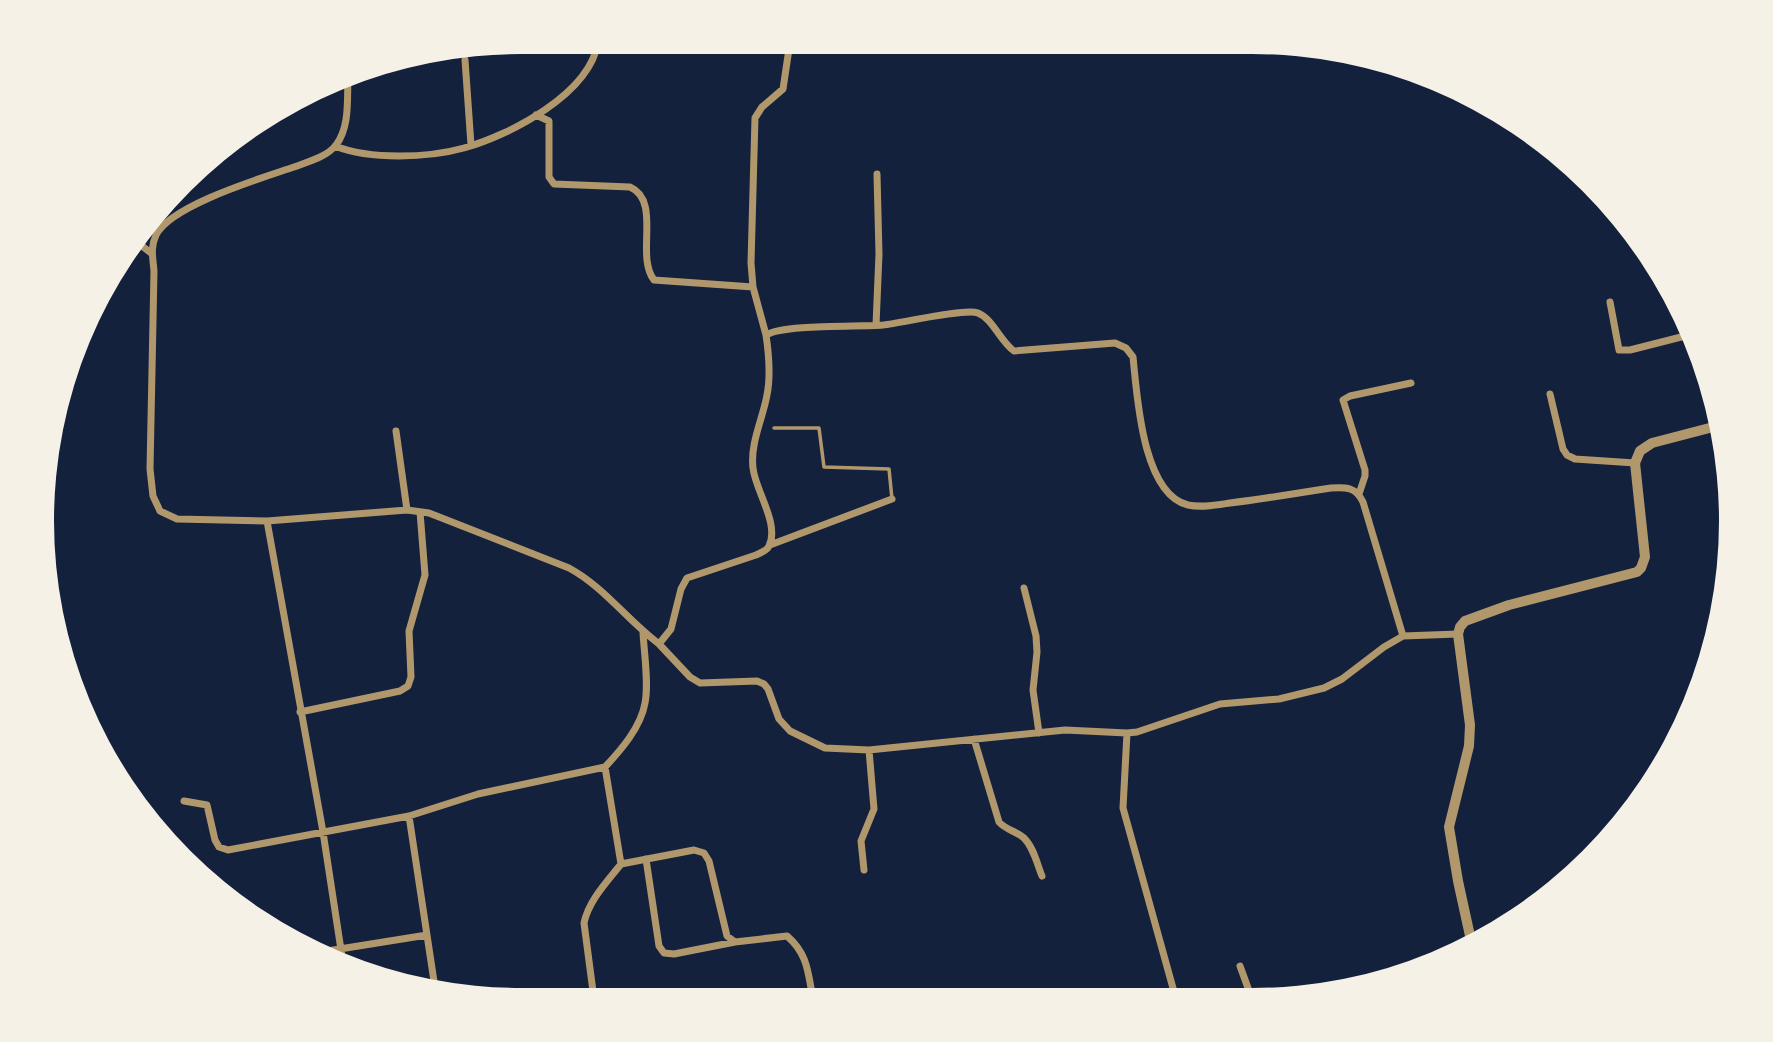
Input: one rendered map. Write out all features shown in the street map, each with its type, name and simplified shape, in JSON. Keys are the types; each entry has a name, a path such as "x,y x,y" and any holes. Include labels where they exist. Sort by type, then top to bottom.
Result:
{"street":[{"path":"335,146 360,153 388,155 434,153 471,145 536,115 565,94 589,68 596,54"},
{"path":"659,644 671,629 681,589 687,578 756,555 766,550 769,545 771,533 765,503 752,462 768,385 766,335 753,287 751,262 755,118 762,107 783,89 788,54"},
{"path":"465,60 471,145"},
{"path":"347,88 344,130 335,146 309,161 205,199 178,215 157,233 151,253 150,469 153,496 160,512 177,519 267,521 407,510 429,513 569,568 583,576 659,644 690,677 699,683 757,681 764,684 779,719 790,731 825,748 869,750 1065,730 1127,733 1220,704 1279,699 1324,688 1342,679 1403,636 1458,634"},
{"path":"536,115 549,121 549,177 554,184 630,187 639,191 645,207 648,269 654,280 753,287"},
{"path":"876,325 879,254 877,174"},
{"path":"144,247 151,253"},
{"path":"1610,302 1619,349 1630,350 1681,337"},
{"path":"766,335 788,328 876,325 971,311 985,317 1002,341 1014,351 1115,343 1126,348 1133,357 1141,430 1157,474 1170,493 1187,505 1216,505 1342,487 1359,494"},
{"path":"1403,636 1359,494 1365,470 1343,400 1350,396 1411,383"},
{"path":"1550,394 1563,449 1567,455 1635,463"},
{"path":"1469,934 1449,827 1469,746 1470,726 1458,634 1460,627 1465,621 1487,612 1637,572 1645,557 1635,463 1640,451 1652,443 1710,428"},
{"path":"396,431 407,510"},
{"path":"769,545 892,499"},
{"path":"300,712 400,691 408,686 411,677 411,622 425,575 420,512"},
{"path":"267,521 323,832 342,952"},
{"path":"1024,588 1036,636 1034,704 1039,733"},
{"path":"184,801 200,802 207,806 215,839 219,847 228,850 409,816 478,794 604,766 617,754 640,720 645,702 643,632"},
{"path":"1127,733 1123,808 1173,988"},
{"path":"974,739 999,822 1024,838 1042,876"},
{"path":"864,870 861,841 874,809 869,750"},
{"path":"604,766 621,864"},
{"path":"409,816 434,980"},
{"path":"593,988 584,923 586,911 621,864 694,850 704,853 709,862 727,936 735,942"},
{"path":"646,859 659,946 664,953 674,954 735,942 787,936 799,946 805,958 811,988"},
{"path":"335,949 427,935"},
{"path":"1240,966 1248,988"}],"lane":[{"path":"774,428 820,428 824,467 889,469 892,499"}]}
